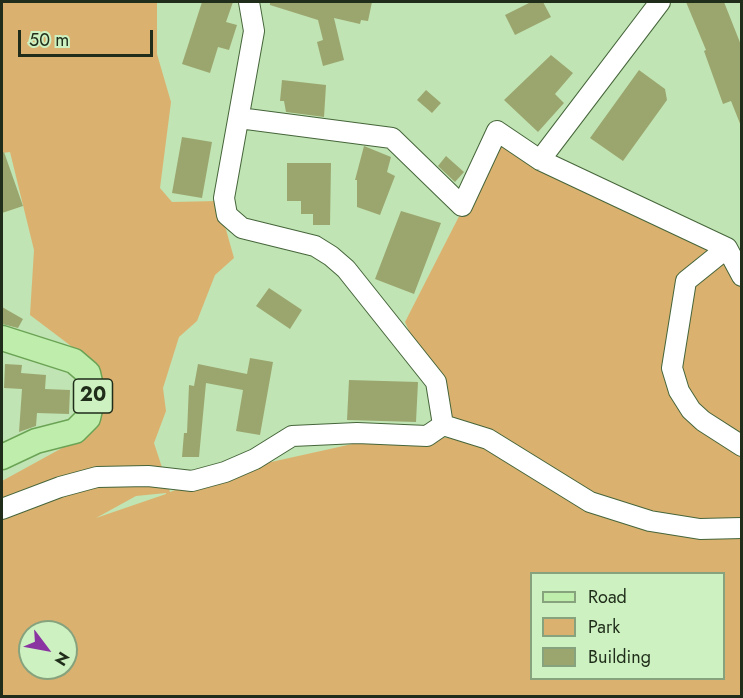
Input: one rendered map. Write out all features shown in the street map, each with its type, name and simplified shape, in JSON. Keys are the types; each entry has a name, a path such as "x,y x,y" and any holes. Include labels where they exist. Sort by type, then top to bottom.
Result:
{"main road":[{"name":"20","path":"2,338 74,361 88,373 93,396 88,418 75,431 36,441 2,457"}],"street":[{"path":"249,2 254,31 224,198 227,215 242,228 315,246 331,256 346,270 436,382 443,425"},
{"path":"540,160 660,2"},
{"path":"239,118 392,138 462,206 497,131 540,160 727,248 741,276"},
{"path":"727,248 686,281 672,368 680,391 691,410 703,421 741,446"},
{"path":"2,509 60,487 97,477 148,476 192,481 225,472 255,459 292,436 357,433 427,436 443,425"},
{"path":"443,425 488,439 590,502 650,521 700,529 741,528"}],"green space":[{"path":"2,2 157,2 157,54 171,102 160,188 172,202 218,201 234,258 215,275 197,321 179,337 163,388 166,411 154,443 170,492 226,472 402,433 458,439 405,322 496,144 741,267 741,696 2,696 2,481 73,442 92,389 75,349 30,315 34,250 10,152 2,153","holes":["166,493 166,494 96,518 136,496"]}],"building":[{"path":"202,2 233,2 226,22 237,25 229,50 218,47 210,73 182,64"},
{"path":"270,2 372,2 368,21 361,20 360,24 334,18 344,60 323,66 317,42 323,40 318,20 270,5"},
{"path":"531,2 543,2 551,17 515,35 505,15"},
{"path":"686,2 724,2 741,45 741,126 731,101 723,104 704,51 706,50"},
{"path":"551,55 573,73 555,94 564,103 538,132 504,100"},
{"path":"639,70 665,89 667,100 623,161 590,138"},
{"path":"282,80 326,85 324,117 286,112 284,101 280,101"},
{"path":"426,90 441,103 432,113 417,100"},
{"path":"182,137 212,142 202,198 172,193"},
{"path":"364,146 391,157 387,172 395,176 380,215 357,207 357,180 355,180"},
{"path":"4,152 23,206 2,213 2,153"},
{"path":"446,156 464,172 455,182 438,166"},
{"path":"287,163 331,163 330,225 313,225 313,214 301,214 301,201 287,201"},
{"path":"401,211 441,223 414,294 375,279"},
{"path":"269,288 302,310 290,329 256,306"},
{"path":"2,307 23,319 18,328 2,324"},
{"path":"250,358 273,362 260,435 236,431 243,390 206,383 199,457 182,457 184,433 187,433 189,385 194,386 198,364 247,374"},
{"path":"5,364 22,365 21,373 46,375 45,389 70,390 69,414 37,413 36,426 19,432 22,389 4,388"},
{"path":"349,380 418,382 416,422 347,420"}]}
